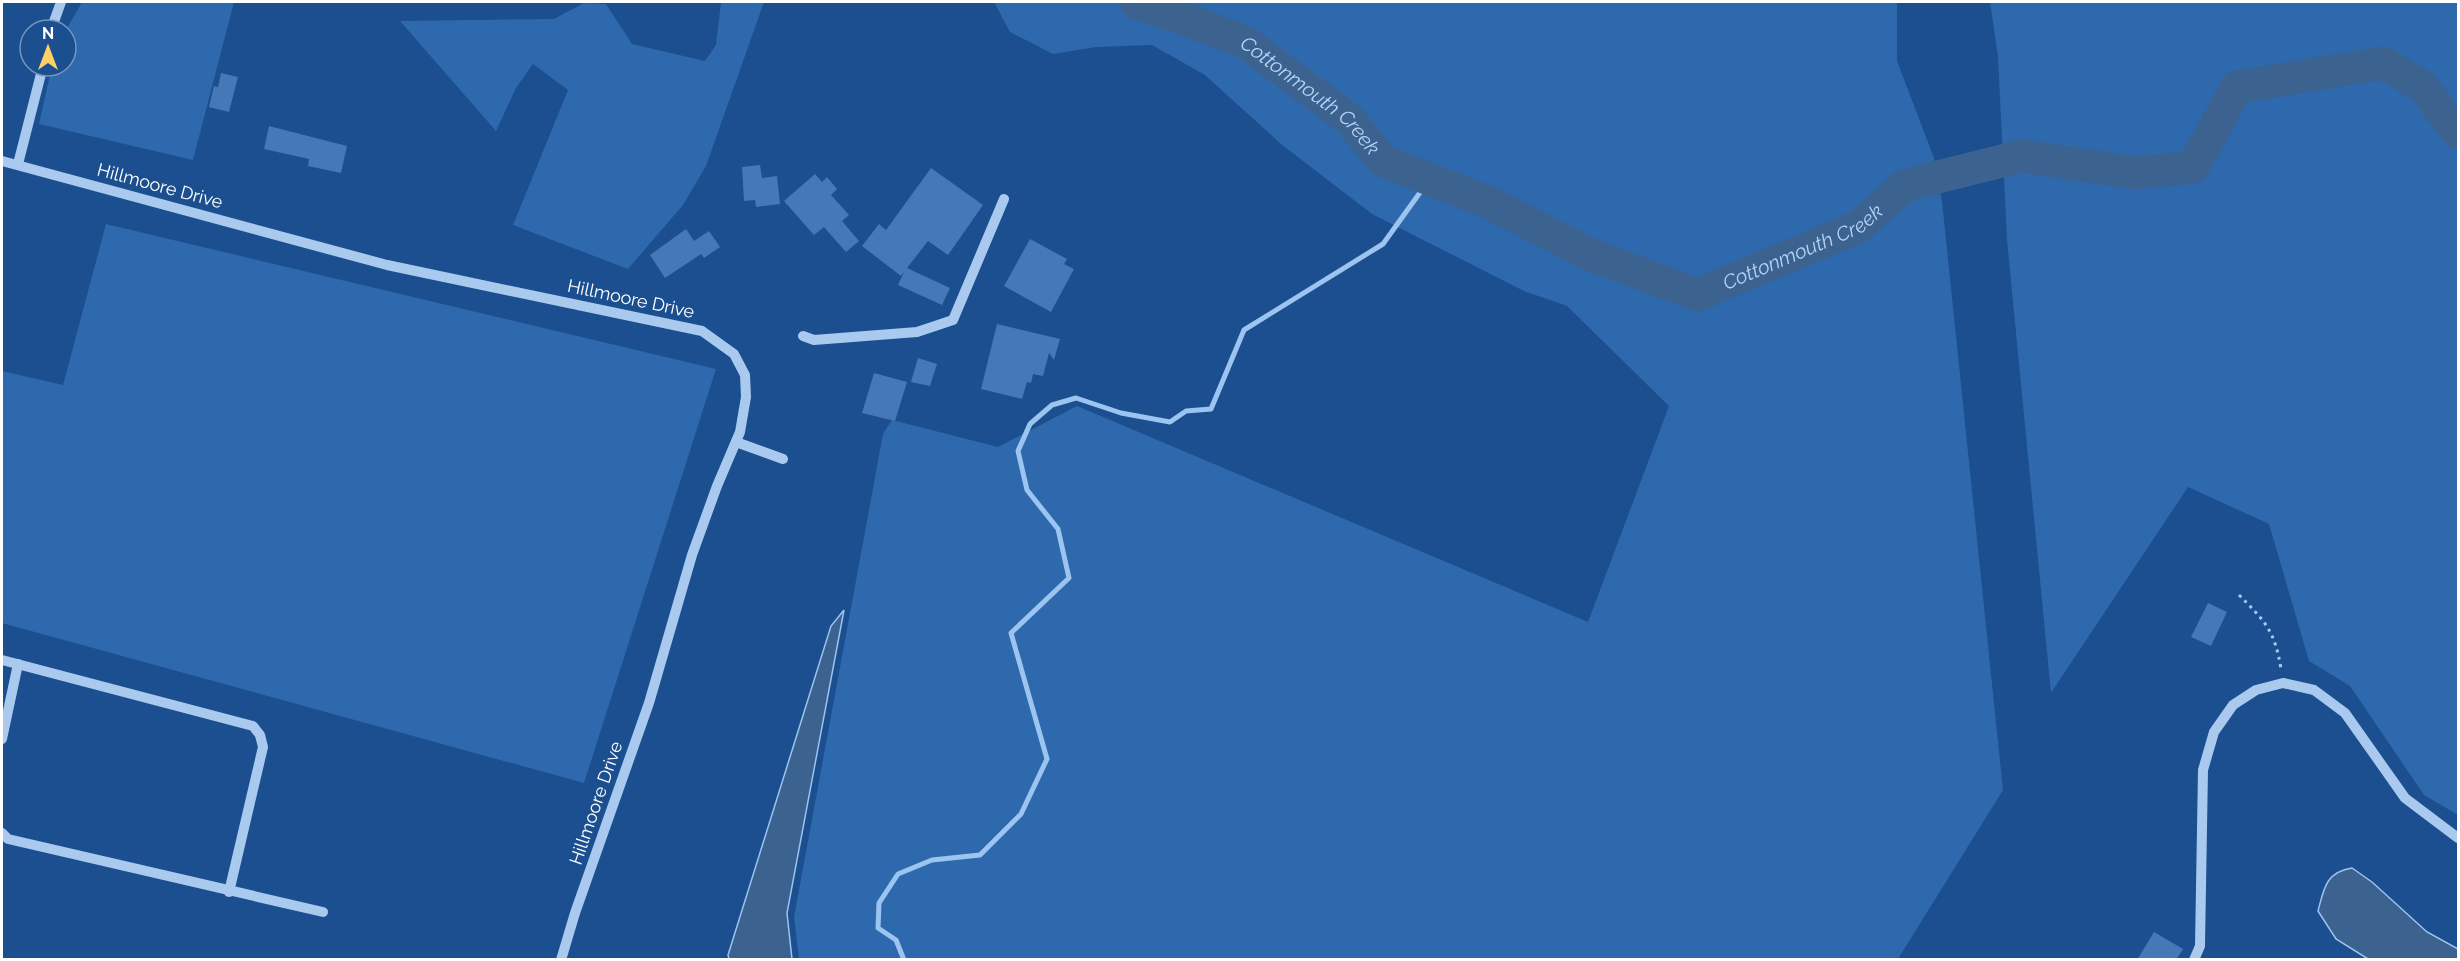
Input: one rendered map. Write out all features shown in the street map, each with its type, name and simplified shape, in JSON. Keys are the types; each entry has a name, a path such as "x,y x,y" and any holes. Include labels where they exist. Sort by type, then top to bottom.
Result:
{"street":[{"path":"55,18 61,2"},
{"path":"18,164 40,78"},
{"name":"Hillmoore Drive","path":"2,161 387,265 702,331 734,354 745,375 746,397 741,432 717,486 692,555 649,703 575,913 562,960"},
{"path":"803,336 814,340 917,332 953,320 1005,199"},
{"path":"736,442 783,459"},
{"path":"2,660 253,726 260,735 263,747 229,892"},
{"path":"2,739 18,664"},
{"path":"2194,960 2200,946 2203,770 2214,732 2233,705 2256,690 2283,683 2314,690 2345,713 2405,798 2458,838"},
{"path":"2,833 8,839 323,912"}],"path":[{"path":"2239,595 2266,622 2278,651 2283,683"}],"shaded area":[{"path":"82,2 234,2 193,160 39,124 49,78 78,78 78,18 73,18"},
{"path":"721,2 764,2 706,166 683,205 628,269 513,225 568,90 533,64 516,88 496,131 400,21 554,19 584,3 606,4 632,44 705,61 716,45"},
{"path":"994,2 1897,2 1897,61 1934,158 1942,201 2003,790 1898,959 799,959 794,917 883,434 892,420 998,447 1077,406 1588,622 1669,406 1567,306 1524,291 1372,214 1281,144 1205,75 1152,45 1096,47 1053,54 1010,32"},
{"path":"1990,2 2458,2 2458,815 2424,795 2350,686 2309,661 2269,524 2188,487 2051,693 2007,240 1998,57"},
{"path":"106,224 716,369 584,783 2,623 2,371 63,385"},
{"path":"844,610 787,913 792,959 729,959 728,955 831,626"},
{"path":"2352,868 2372,882 2427,932 2458,949 2458,959 2368,959 2336,939 2318,911 2331,877"}],"building":[{"path":"221,73 238,77 229,112 209,107 214,86 218,87"},
{"path":"269,126 347,146 341,173 308,166 309,159 264,149"},
{"path":"760,165 762,178 777,176 780,204 756,207 755,200 744,201 742,167"},
{"path":"931,168 983,205 948,255 928,241 907,268 950,288 942,305 898,285 904,272 901,276 862,246 879,224 886,230"},
{"path":"815,174 822,182 827,177 837,189 831,195 849,215 842,221 859,241 846,252 824,227 814,235 784,201"},
{"path":"686,229 694,241 709,231 720,247 704,258 701,254 665,278 650,255"},
{"path":"1030,239 1067,259 1064,264 1074,269 1051,312 1004,286"},
{"path":"997,324 1060,339 1054,360 1049,353 1043,376 1033,374 1031,383 1027,382 1022,399 981,389"},
{"path":"918,358 937,364 930,386 911,382"},
{"path":"874,373 907,382 895,421 862,413"},
{"path":"2208,603 2227,612 2211,646 2191,637"},
{"path":"2154,932 2183,949 2176,960 2137,960"}],"waterway":[{"name":"Cottonmouth Creek","path":"1136,2 1245,42 1350,120 1383,161 1490,203 1589,254 1697,295 1858,227 1906,185 2022,156 2136,173 2193,167 2237,87 2384,63 2423,87 2458,133"},
{"path":"904,960 896,940 878,928 879,903 898,874 932,860 980,855 1021,814 1047,759 1011,633 1069,578 1058,529 1027,490 1018,451 1030,424 1052,405 1076,398 1121,413 1170,422 1186,411 1211,409 1244,330 1383,244 1429,180"}]}
